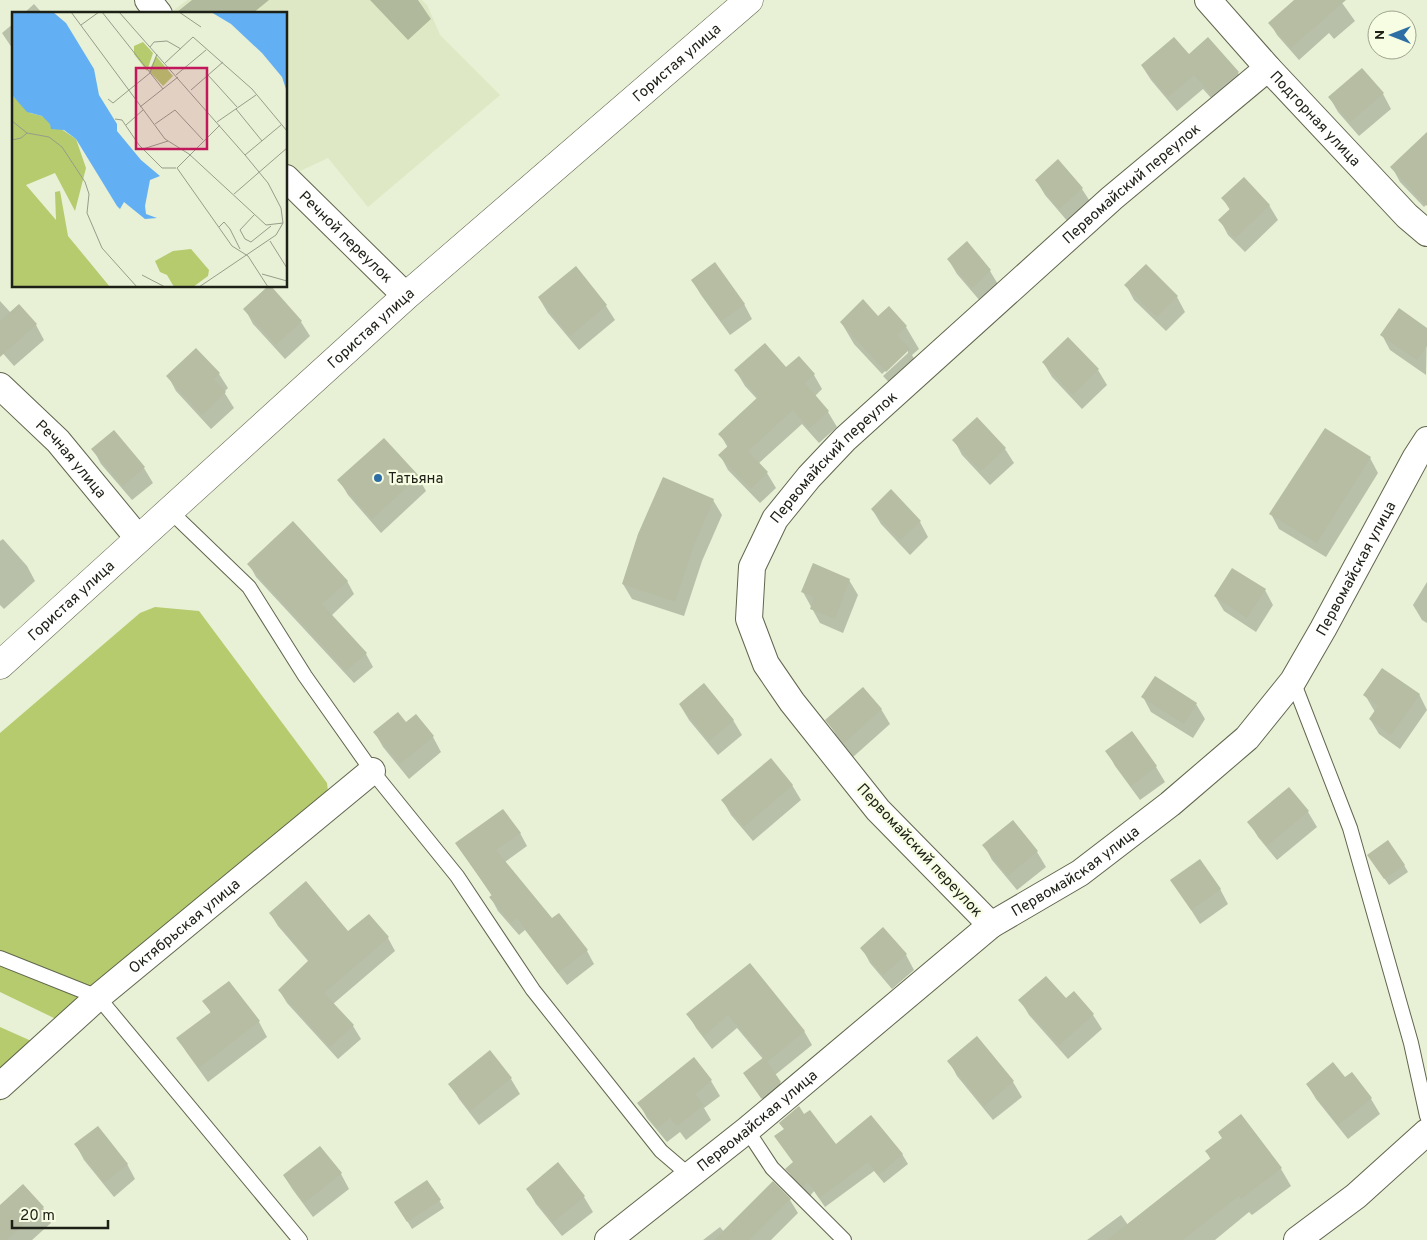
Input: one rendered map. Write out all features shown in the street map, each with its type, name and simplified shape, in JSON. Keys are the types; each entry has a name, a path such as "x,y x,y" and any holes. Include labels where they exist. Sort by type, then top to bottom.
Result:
{"street":[{"path":"148,0 157,12"},
{"name":"Гористая улица","path":"0,665 406,296 749,0"},
{"name":"Подгорная улица","path":"1208,0 1268,68 1407,216 1427,233"},
{"name":"Первомайский переулок","path":"991,925 878,810 792,702 766,664 749,619 752,568 775,519 809,477 845,438 1112,198 1268,68"},
{"name":"Речной переулок","path":"288,180 406,296"},
{"name":"Речная улица","path":"0,386 58,441 138,538"},
{"name":"Первомайская улица","path":"608,1240 747,1130 991,925 1080,873 1170,804 1247,738 1293,681 1427,440"},
{"name":"Октябрьская улица","path":"0,1086 98,997 372,771"},
{"path":"1297,1240 1356,1196 1427,1132"}],"lane":[{"path":"169,510 249,587 305,676 372,771 457,876 533,990 661,1151 689,1175"},
{"path":"1293,681 1350,828 1411,1043 1427,1116"},
{"path":"0,958 98,997 300,1240"},
{"path":"747,1130 772,1168 844,1240"}],"shaded area":[{"path":"187,0 422,0 427,5 440,35 500,95 368,207 328,158 298,172 288,164 288,12 173,11"}],"green space":[{"path":"155,607 199,611 327,783 329,800 84,1021 54,1018 0,992 0,733 140,613"},
{"path":"0,1027 56,1052 0,1101"}],"building":[{"path":"1294,0 1346,0 1291,48 1268,23"},
{"path":"1174,37 1189,54 1208,37 1239,72 1212,95 1194,75 1168,97 1141,65"},
{"path":"1362,68 1384,93 1350,122 1328,97"},
{"path":"1427,132 1427,206 1390,167"},
{"path":"1058,159 1083,188 1059,209 1035,180"},
{"path":"1244,177 1270,205 1235,238 1218,220 1231,208 1221,198"},
{"path":"967,241 991,270 972,288 947,259"},
{"path":"715,262 745,304 721,321 691,280"},
{"path":"1146,264 1178,296 1157,317 1124,285"},
{"path":"576,266 607,305 570,336 538,297"},
{"path":"266,288 273,288 302,321 276,345 243,309"},
{"path":"863,299 878,316 889,306 907,326 897,335 910,349 886,372 840,322"},
{"path":"19,304 37,324 0,357 0,321"},
{"path":"1399,308 1427,328 1427,346 1417,360 1380,335"},
{"path":"1068,337 1099,369 1073,395 1042,362"},
{"path":"765,343 786,367 799,356 815,374 805,383 829,411 809,429 793,410 748,451 768,472 751,489 718,455 729,445 718,434 758,397 734,370"},
{"path":"196,348 220,373 214,379 226,392 202,415 166,376"},
{"path":"977,417 1006,448 981,471 952,440"},
{"path":"1325,428 1371,457 1317,543 1269,514"},
{"path":"114,430 145,467 123,486 91,449"},
{"name":"Татьяна","path":"384,438 419,476 372,519 337,480"},
{"path":"663,477 714,499 694,545 675,602 622,584 638,534"},
{"path":"891,489 921,521 900,540 871,509"},
{"path":"293,521 348,581 322,604 367,653 346,671 247,564"},
{"path":"813,563 850,579 835,619 810,609 814,597 801,592"},
{"path":"1232,568 1266,589 1247,618 1214,596"},
{"path":"1382,668 1420,694 1391,735 1369,719 1378,706 1363,695"},
{"path":"1155,676 1197,703 1184,724 1141,697"},
{"path":"704,683 734,720 709,741 679,704"},
{"path":"863,687 882,709 844,743 825,720"},
{"path":"398,712 406,722 416,714 434,736 400,764 373,732"},
{"path":"1132,731 1157,766 1131,786 1105,751"},
{"path":"771,758 793,785 744,827 721,800"},
{"path":"1289,787 1309,811 1267,846 1247,822"},
{"path":"503,809 521,833 496,850 552,918 559,913 588,950 558,973 517,918 511,923 489,897 492,895 455,843"},
{"path":"1013,820 1038,851 1008,876 982,845"},
{"path":"1388,840 1405,865 1384,879 1367,855"},
{"path":"1200,859 1221,889 1191,910 1170,880"},
{"path":"306,881 348,931 369,914 389,937 324,993 354,1025 330,1047 278,990 309,960 269,913"},
{"path":"883,927 907,954 883,975 860,948"},
{"path":"750,963 805,1031 767,1062 781,1082 761,1098 743,1073 764,1057 728,1015 704,1036 686,1014"},
{"path":"1046,976 1066,998 1074,991 1094,1014 1059,1045 1018,1000"},
{"path":"229,981 260,1021 199,1068 176,1038 211,1012 202,1001"},
{"path":"977,1036 1014,1081 984,1106 947,1061"},
{"path":"490,1050 512,1078 470,1111 448,1084"},
{"path":"694,1057 712,1080 695,1094 704,1105 677,1126 670,1118 657,1128 637,1103"},
{"path":"1333,1062 1345,1077 1352,1072 1372,1098 1338,1125 1306,1084"},
{"path":"799,1106 804,1114 810,1110 836,1144 871,1115 903,1154 878,1175 868,1162 819,1198 808,1182 803,1187 785,1169 793,1162 774,1136 784,1129 779,1123"},
{"path":"1241,1114 1282,1168 1241,1199 1239,1196 1183,1240 1107,1240 1211,1158 1205,1151 1222,1138 1218,1132"},
{"path":"98,1126 128,1164 104,1183 74,1144"},
{"path":"320,1146 342,1173 304,1203 283,1175"},
{"path":"558,1162 585,1196 553,1222 526,1189"},
{"path":"427,1180 441,1200 407,1222 394,1202"},
{"path":"773,1181 791,1199 750,1240 714,1240"},
{"path":"23,1184 44,1207 6,1240 0,1240 0,1205"}],"place":[{"name":"Татьяна","path":"378,478"}]}
